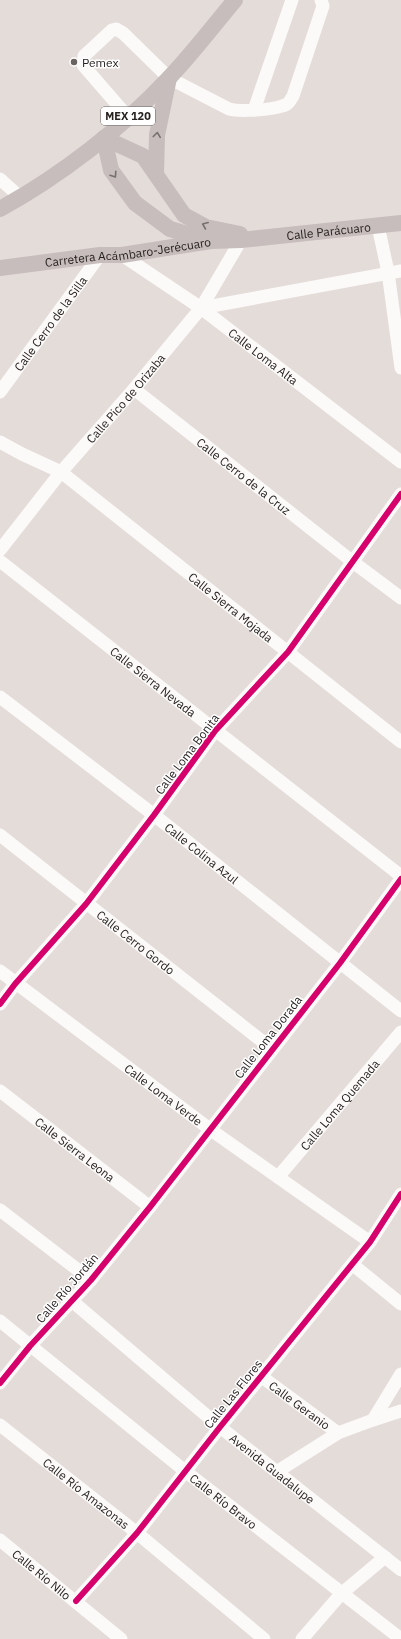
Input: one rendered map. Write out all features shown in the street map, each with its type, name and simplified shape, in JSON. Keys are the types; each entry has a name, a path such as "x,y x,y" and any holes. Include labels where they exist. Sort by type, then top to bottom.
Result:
{"main road":[{"name":"MEX 120","path":"0,209 62,169 104,138 128,117 169,78 235,0"},
{"path":"156,174 156,136 169,78"},
{"path":"104,138 143,156 184,215 206,227 248,239"},
{"path":"104,138 111,170 135,203 170,229 210,241"},
{"name":"Calle Parácuaro","path":"248,239 401,223"},
{"name":"Carretera Acámbaro-Jerécuaro","path":"1,264 100,255 122,255 210,241 248,239"}],"street":[{"path":"254,110 292,0"},
{"path":"128,117 83,65 84,56 112,30 116,29 123,33 169,78 228,109 237,112 282,106 289,102 293,96 322,6 321,0"},
{"path":"0,179 12,200"},
{"path":"378,226 388,272 401,368"},
{"name":"Calle Pico de Orizaba","path":"0,550 61,472 134,389 201,308 248,239"},
{"name":"Calle Cerro de la Silla","path":"0,392 100,255"},
{"name":"Calle Loma Alta","path":"122,255 201,308 401,462"},
{"path":"201,308 388,272 401,271"},
{"name":"Calle Cerro de la Cruz","path":"134,389 353,562 401,598"},
{"name":"Calle Sierra Mojada","path":"0,442 61,472 401,742"},
{"name":"Calle Loma Bonita","path":"0,1004 86,904 154,816 216,731 288,652 401,494"},
{"name":"Calle Sierra Nevada","path":"0,561 401,876"},
{"name":"Calle Colina Azul","path":"0,697 154,816 401,1011"},
{"name":"Calle Cerro Gordo","path":"0,835 272,1049"},
{"name":"Calle Loma Dorada","path":"150,1207 340,963 401,880"},
{"name":"Calle Loma Verde","path":"0,971 211,1130 370,1242"},
{"name":"Calle Loma Quemada","path":"278,1177 401,1032"},
{"name":"Calle Sierra Leona","path":"0,1091 150,1207"},
{"name":"Calle Las Flores","path":"76,1601 137,1533 220,1427 370,1242 401,1194"},
{"name":"Calle Río Jordán","path":"0,1383 30,1346 91,1280 150,1207"},
{"path":"0,1210 91,1280"},
{"path":"352,1264 401,1304"},
{"name":"Avenida Guadalupe","path":"72,1301 220,1427 278,1471 401,1570"},
{"name":"Calle Río Bravo","path":"0,1321 185,1471 341,1594 401,1639"},
{"path":"373,1420 401,1374"},
{"name":"Calle Geranio","path":"262,1377 338,1433"},
{"path":"278,1471 338,1433 401,1411"},
{"name":"Calle Río Amazonas","path":"0,1425 137,1533 264,1639"},
{"name":"Calle Río Nilo","path":"0,1540 121,1639"},
{"path":"302,1639 341,1594 386,1557"}],"cycle path":[{"path":"0,1004 15,984 86,904 154,815 215,731 288,652 401,494"},
{"path":"0,1383 30,1346 91,1280 150,1207 340,963 401,879"},
{"path":"76,1601 137,1533 220,1427 370,1242 401,1194"}],"place":[{"name":"Pemex","path":"74,62"}]}
